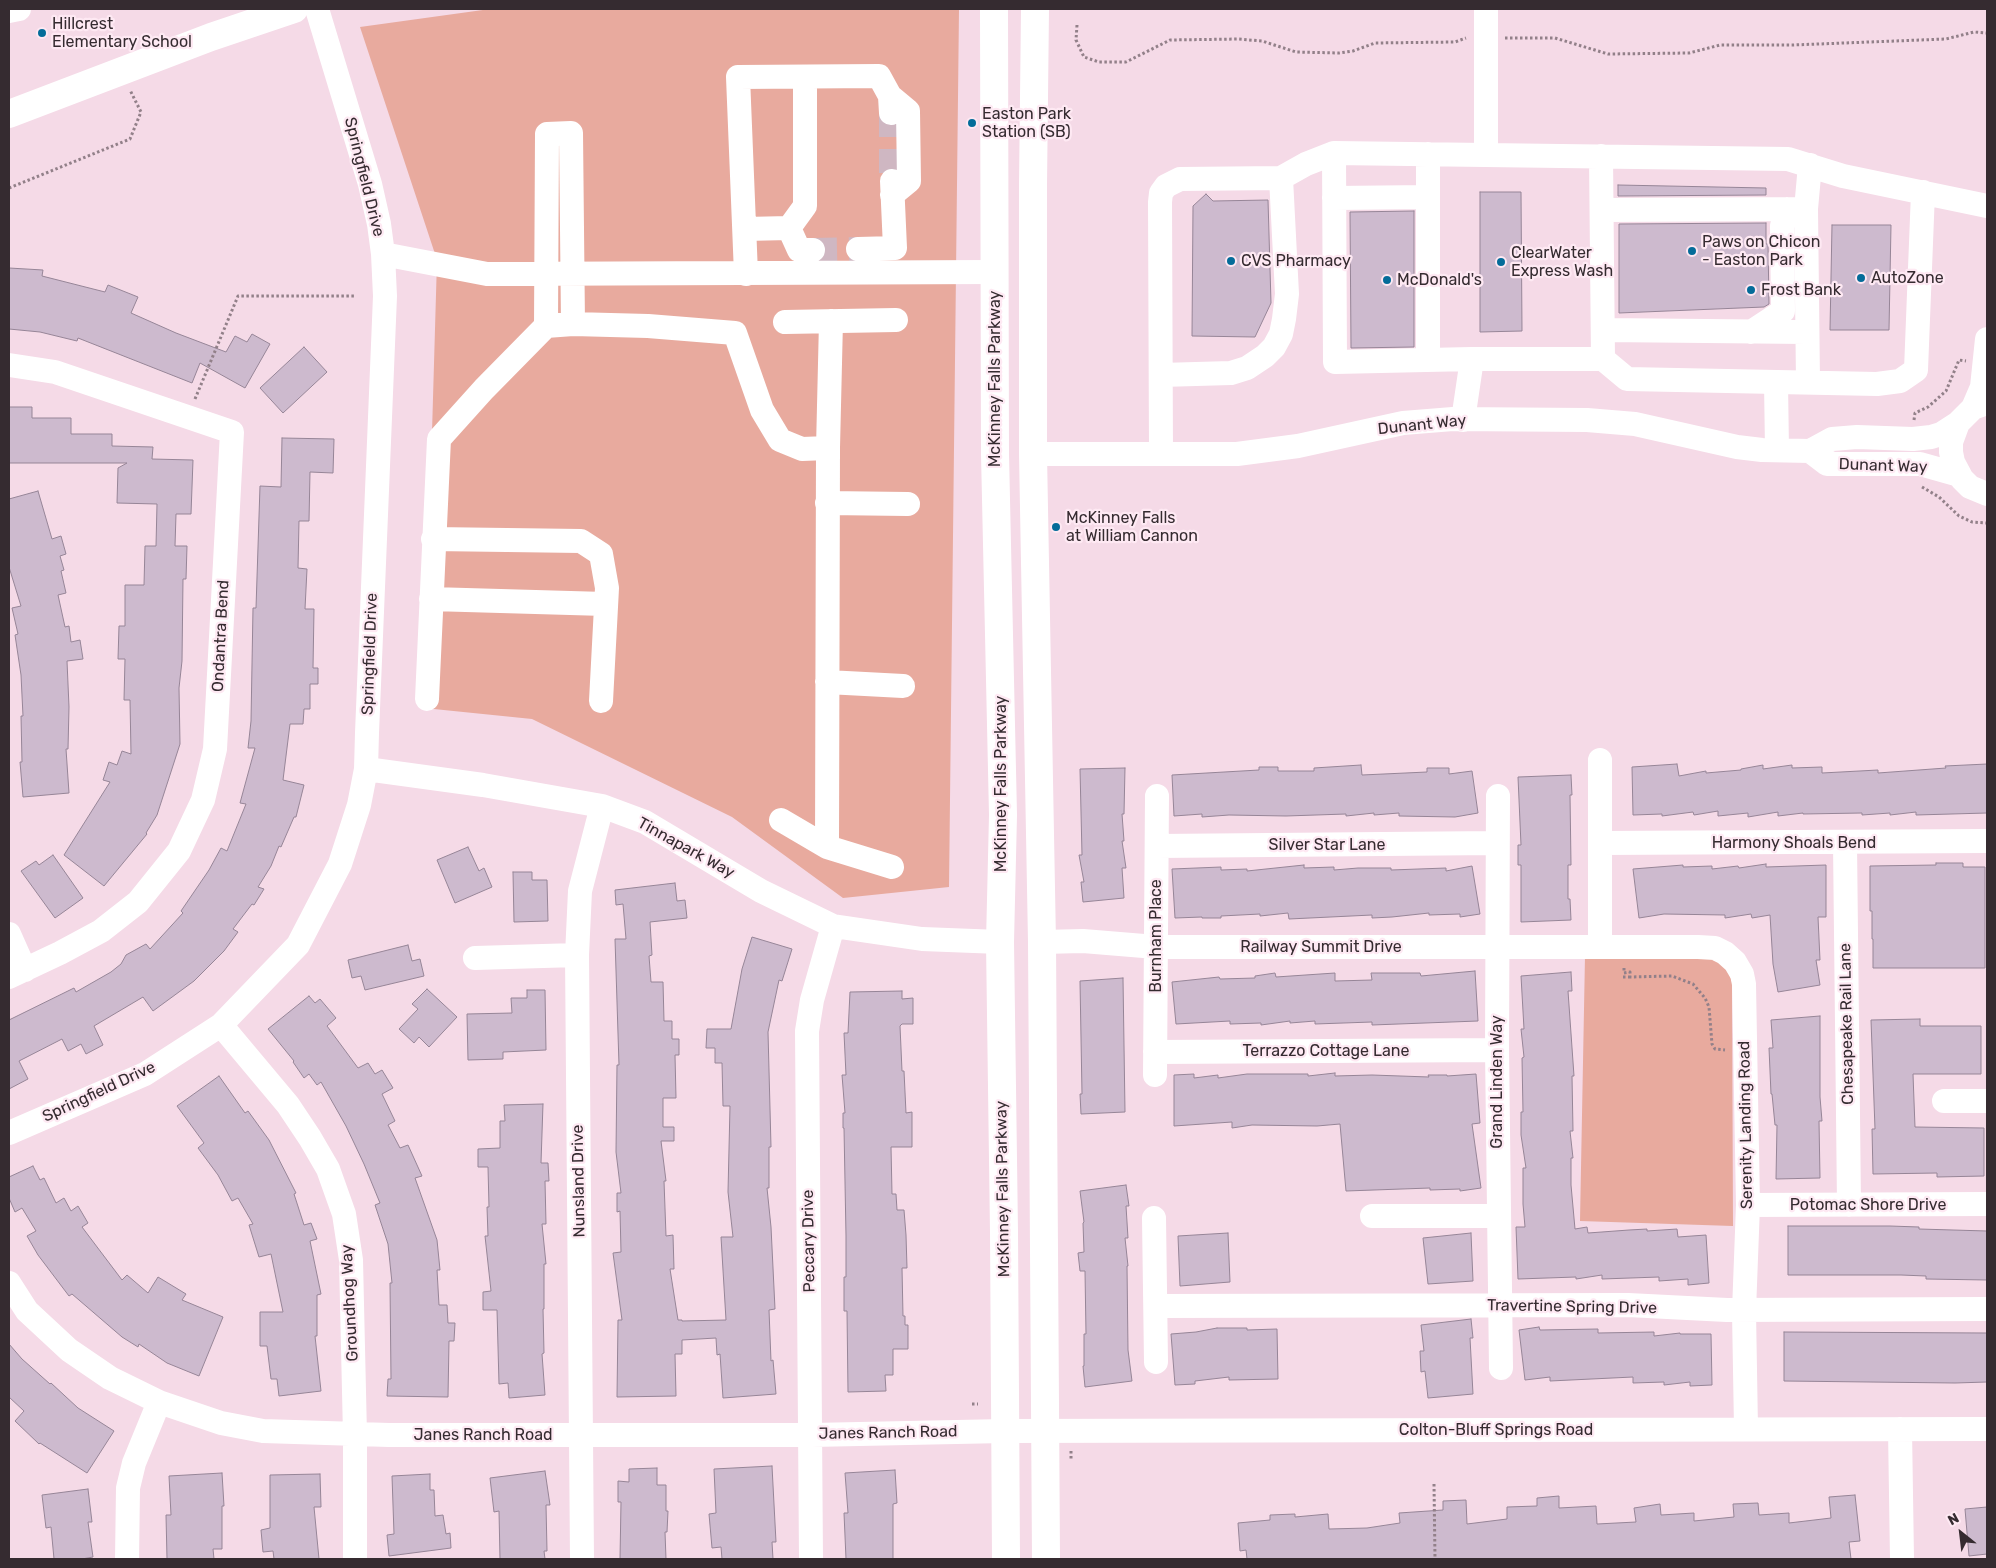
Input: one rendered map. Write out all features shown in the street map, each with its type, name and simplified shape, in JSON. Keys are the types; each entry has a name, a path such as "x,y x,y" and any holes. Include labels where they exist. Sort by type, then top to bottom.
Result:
{"main road":[{"path":"9,114 211,37 294,9"},
{"name":"McKinney Falls Parkway","path":"994,9 995,464 1003,815 1000,942 1006,1559"},
{"path":"1035,9 1033,454 1042,942 1046,1559"},
{"path":"1000,942 1042,942"}],"street":[{"path":"9,11 19,9"},
{"name":"Springfield Drive","path":"9,1133 145,1074 221,1025 298,945 340,864 359,805 366,769 384,296 383,254 379,224 370,184 317,9"},
{"path":"1486,9 1486,154"},
{"path":"746,274 738,77 879,76 891,105 908,111 909,181 892,187 895,248 858,249"},
{"path":"789,228 805,206 805,77"},
{"path":"546,326 546,134 571,133 573,324"},
{"path":"1334,153 1335,362 1603,359 1627,379 1877,384 1900,381 1916,370 1923,192"},
{"path":"1161,453 1161,194 1166,186 1180,179 1282,178 1306,164 1334,153 1788,158 1843,176 1987,206"},
{"path":"1428,154 1428,360"},
{"path":"1602,156 1603,359"},
{"path":"1751,332 1783,311 1782,226 1796,209 1810,165"},
{"path":"1161,375 1231,373 1247,368 1265,356 1274,347 1281,334 1286,294 1282,178"},
{"path":"1334,198 1428,197"},
{"path":"1602,210 1796,209"},
{"path":"1796,209 1807,332 1808,382"},
{"path":"745,229 789,228"},
{"path":"789,228 799,250 813,250"},
{"path":"383,254 487,274 994,272"},
{"path":"785,322 896,320"},
{"path":"827,847 827,503 831,321"},
{"path":"427,699 439,438 546,326 573,324 648,326 735,333 762,410 780,440 802,449 828,448"},
{"path":"1604,330 1807,332"},
{"path":"1987,339 1982,387 1973,412 1951,442 1952,462 1959,475 1970,487 1987,494"},
{"path":"1463,420 1472,360"},
{"name":"Ondantra Bend","path":"9,365 56,372 232,432 216,749 203,800 179,852 138,902 101,931 17,973"},
{"path":"1776,382 1776,450"},
{"name":"Dunant Way","path":"1033,454 1237,454 1298,446 1402,424 1463,420 1587,420 1635,424 1712,442 1776,450 1810,451 1832,439 1857,437 1913,439 1931,437 1941,434 1973,412"},
{"name":"Dunant Way","path":"1810,451 1828,464 1920,464 1959,475"},
{"path":"827,503 908,504"},
{"path":"433,539 581,542 601,554 607,588 600,701"},
{"path":"431,599 605,604"},
{"path":"827,682 903,686"},
{"path":"1600,760 1600,946"},
{"name":"Tinnapark Way","path":"366,769 483,785 602,806 645,822 762,891 833,926 922,939 1000,942"},
{"name":"Burnham Place","path":"1155,1064 1157,796"},
{"name":"Grand Linden Way","path":"1498,796 1496,1050 1501,1368"},
{"name":"Nunsland Drive","path":"582,1559 576,955 580,891 602,806"},
{"path":"781,820 827,847 892,867"},
{"name":"Harmony Shoals Bend","path":"1600,843 1987,841"},
{"name":"Silver Star Lane","path":"1157,846 1497,843"},
{"name":"Chesapeake Rail Lane","path":"1845,843 1849,1205"},
{"name":"Peccary Drive","path":"811,1559 807,1031 812,1000 833,926"},
{"path":"9,934 17,973"},
{"name":"Railway Summit Drive","path":"1042,942 1083,941 1156,947 1600,946"},
{"name":"Serenity Landing Road","path":"1600,946 1715,948 1725,953 1735,962 1744,984 1748,1205 1744,1310 1746,1429"},
{"path":"475,958 576,955"},
{"name":"Groundhog Way","path":"221,1025 288,1105 310,1138 328,1169 344,1214 351,1260 355,1435 355,1559"},
{"name":"Terrazzo Cottage Lane","path":"1155,1064 1496,1050"},
{"path":"1944,1100 1987,1101"},
{"name":"Potomac Shore Drive","path":"1748,1205 1987,1204"},
{"path":"1372,1216 1498,1216"},
{"path":"1154,1218 1156,1362"},
{"name":"Janes Ranch Road","path":"9,1283 27,1311 69,1350 110,1378 159,1402 221,1423 263,1431 355,1435 811,1435 1005,1431"},
{"name":"Travertine Spring Drive","path":"1156,1306 1628,1305 1744,1310 1987,1309"},
{"path":"126,1559 128,1488 134,1464 159,1402"},
{"path":"1900,1429 1902,1559"},
{"name":"Colton-Bluff Springs Road","path":"1005,1431 1987,1429"}],"path":[{"path":"1077,25 1076,40 1084,57 1099,62 1126,62 1170,40 1238,38 1262,41 1296,52 1339,53 1375,43 1455,42 1465,38 1555,38 1608,54 1689,53 1720,45 1794,45 1946,39 1974,32 1987,33"},
{"path":"9,188 130,139 141,112 120,71"},
{"path":"192,406 238,296 356,296"},
{"path":"1914,427 1915,414 1928,407 1946,391 1959,360 1967,362"},
{"path":"1914,483 1939,497 1959,516 1972,522 1987,523"},
{"path":"1624,962 1624,973 1630,972 1630,977"},
{"path":"1623,977 1672,976 1694,984 1700,990 1709,1007 1712,1044 1715,1049 1726,1050"},
{"path":"972,1404 978,1404"},
{"path":"1434,1484 1435,1559"}],"shaded area":[{"path":"490,9 959,9 949,887 843,898 732,817 532,719 424,708 437,260 360,27"},
{"path":"1585,956 1706,956 1723,965 1729,973 1732,982 1733,1226 1580,1221"}],"building":[{"path":"1618,185 1766,188 1766,195 1618,196"},
{"name":"ClearWater Express Wash","path":"1480,192 1521,192 1522,331 1480,332"},
{"name":"CVS Pharmacy","path":"1206,194 1213,201 1268,200 1271,303 1255,337 1192,336 1193,206"},
{"name":"McDonald's","path":"1414,211 1414,347 1351,348 1350,212"},
{"name":"Paws on Chicon - Easton Park","path":"1766,223 1769,304 1764,307 1619,313 1619,224"},
{"name":"AutoZone","path":"1832,225 1891,225 1889,330 1830,330"},
{"path":"9,268 43,270 42,276 105,292 108,285 138,297 131,313 226,352 235,336 247,342 252,334 270,344 245,388 200,363 192,383 78,338 77,341 40,332 9,329"},
{"path":"304,347 327,372 283,413 260,388"},
{"path":"9,407 32,407 32,418 71,418 71,434 112,434 112,446 153,447 152,459 193,460 191,514 176,514 175,546 187,546 186,579 183,579 182,661 179,688 180,744 157,815 147,834 104,886 64,855 110,782 103,780 109,762 117,765 122,751 131,754 130,700 124,700 125,659 118,659 119,626 125,626 125,585 144,585 145,546 156,546 157,504 117,503 118,468 127,463 9,463"},
{"path":"282,438 334,439 333,473 310,472 309,521 299,521 298,568 307,569 305,609 314,609 313,668 318,668 318,684 310,684 310,709 304,709 303,724 290,724 283,780 304,785 296,817 294,817 281,847 279,846 271,866 258,887 264,889 254,905 252,904 233,929 238,932 224,951 194,981 153,1011 143,997 94,1026 103,1045 86,1054 81,1044 68,1051 62,1039 19,1061 28,1079 9,1089 9,1020 74,988 76,992 111,972 121,964 126,955 146,944 150,949 183,913 181,911 209,870 221,848 227,851 246,804 240,803 255,748 248,748 251,721 253,608 256,608 260,486 281,487"},
{"path":"38,491 52,539 61,536 66,554 60,556 64,570 61,571 66,593 58,595 65,627 69,626 71,642 80,640 83,659 67,661 69,707 68,749 66,749 69,793 23,797 20,762 22,762 21,716 23,716 21,675 15,635 18,634 12,608 21,606 9,567 9,499"},
{"path":"1677,764 1679,776 1706,771 1706,773 1741,770 1763,765 1763,769 1792,765 1792,768 1822,767 1822,773 1878,770 1878,773 1987,764 1987,813 1916,815 1916,812 1890,815 1890,813 1862,815 1862,813 1803,813 1778,816 1778,812 1748,817 1748,813 1718,816 1718,811 1694,815 1693,812 1662,816 1662,814 1633,815 1632,767"},
{"path":"1361,765 1362,775 1427,772 1427,768 1449,768 1449,774 1472,771 1478,813 1455,817 1399,816 1399,813 1346,816 1346,814 1202,817 1202,814 1174,816 1172,775 1259,770 1259,767 1278,767 1278,771 1314,771 1314,768"},
{"path":"1125,768 1124,814 1122,814 1124,841 1122,841 1126,868 1122,868 1124,898 1083,902 1081,882 1084,882 1079,855 1082,855 1080,769"},
{"path":"1571,775 1571,865 1568,865 1568,899 1570,899 1571,920 1521,922 1521,865 1518,865 1518,845 1521,845 1518,777"},
{"path":"468,847 479,871 484,868 492,887 455,903 437,860"},
{"path":"53,855 83,898 55,918 21,871 36,861 39,865"},
{"path":"1936,863 1963,863 1963,867 1985,867 1985,968 1873,968 1870,866 1936,865"},
{"path":"1766,864 1766,867 1826,865 1826,917 1818,917 1820,960 1816,960 1820,985 1778,992 1773,964 1770,915 1752,918 1751,914 1725,918 1725,915 1664,914 1639,918 1633,869 1683,865 1683,867 1712,866 1712,869 1738,866 1739,868"},
{"path":"1304,865 1304,868 1334,867 1334,870 1358,868 1391,868 1391,870 1446,868 1446,871 1472,866 1480,914 1460,917 1460,914 1429,915 1429,913 1372,918 1372,915 1289,919 1288,913 1260,916 1260,914 1221,916 1221,918 1175,918 1172,869 1221,867 1221,870 1247,869 1247,871"},
{"path":"513,872 532,872 532,880 547,880 548,921 514,922"},
{"path":"675,883 677,901 685,900 687,918 650,922 652,955 649,956 651,982 663,982 664,1021 672,1021 672,1039 679,1039 679,1055 675,1055 676,1098 663,1098 663,1127 674,1127 674,1141 661,1141 666,1181 664,1181 666,1236 673,1235 674,1269 670,1269 678,1320 726,1320 721,1237 733,1237 728,1192 730,1106 723,1106 722,1063 715,1063 715,1048 706,1048 707,1029 731,1029 742,969 752,937 792,949 782,981 779,980 768,1032 771,1147 769,1147 769,1188 767,1188 775,1309 769,1310 771,1361 773,1360 776,1394 723,1398 720,1354 717,1355 716,1338 682,1340 682,1354 675,1354 676,1396 617,1397 618,1320 622,1320 613,1253 621,1252 620,1211 617,1212 617,1193 621,1193 616,1152 617,1065 619,1065 615,939 626,939 623,904 616,905 615,890"},
{"path":"408,945 412,961 420,959 424,976 365,990 361,976 352,978 348,960"},
{"path":"1475,971 1478,1021 1372,1025 1372,1022 1315,1024 1315,1021 1290,1023 1290,1021 1261,1025 1261,1023 1230,1024 1230,1021 1176,1024 1172,982 1219,977 1220,979 1255,978 1255,976 1275,973 1276,977 1335,973 1335,981 1372,980 1371,973 1420,973 1421,976"},
{"path":"1571,972 1572,991 1568,991 1574,1076 1572,1076 1573,1131 1570,1131 1573,1158 1571,1158 1571,1185 1575,1229 1587,1227 1588,1233 1677,1229 1678,1237 1706,1235 1709,1283 1688,1285 1688,1279 1659,1281 1659,1277 1602,1279 1602,1275 1576,1279 1576,1277 1518,1279 1516,1227 1525,1227 1523,1168 1526,1168 1521,1135 1521,1112 1523,1112 1522,1058 1524,1057 1521,1029 1524,1029 1521,976"},
{"path":"1123,978 1125,1112 1081,1114 1080,981"},
{"path":"427,989 457,1017 429,1047 419,1037 414,1043 399,1029 418,1009 412,1004"},
{"path":"527,990 545,990 546,1050 503,1052 503,1059 468,1060 467,1014 512,1013 511,998 527,998"},
{"path":"902,991 902,999 913,998 913,1024 902,1024 900,1026 906,1113 912,1112 912,1147 891,1147 892,1194 896,1194 897,1210 904,1210 907,1268 902,1268 903,1316 905,1316 905,1325 908,1325 908,1349 893,1349 893,1375 885,1375 886,1391 848,1392 847,1311 844,1311 846,1236 843,1113 845,1113 842,1075 846,1075 844,1033 848,1033 850,992"},
{"path":"309,996 315,1003 320,999 336,1018 327,1026 358,1068 368,1063 375,1074 382,1070 393,1088 382,1094 395,1121 388,1125 400,1148 408,1145 422,1176 415,1178 437,1240 440,1270 437,1270 439,1305 447,1305 448,1323 455,1323 454,1341 449,1341 448,1397 387,1396 388,1379 391,1379 390,1283 392,1283 388,1244 375,1205 380,1203 346,1126 321,1082 317,1085 309,1074 304,1078 294,1061 268,1029"},
{"path":"1820,1016 1820,1097 1822,1121 1819,1121 1820,1178 1776,1179 1777,1125 1775,1125 1771,1094 1769,1048 1773,1048 1771,1020"},
{"path":"1920,1019 1920,1026 1981,1026 1981,1074 1913,1074 1915,1127 1984,1128 1984,1176 1937,1177 1937,1173 1873,1174 1872,1129 1875,1129 1871,1020"},
{"path":"1335,1073 1335,1076 1429,1077 1428,1075 1476,1074 1480,1123 1472,1124 1481,1188 1460,1191 1460,1189 1430,1190 1430,1188 1346,1191 1340,1124 1317,1126 1252,1125 1232,1128 1232,1122 1174,1126 1174,1075 1194,1074 1194,1078 1218,1075 1218,1078 1247,1074 1308,1074 1308,1076"},
{"path":"219,1076 245,1113 248,1111 269,1140 296,1193 294,1194 304,1225 311,1223 317,1239 310,1241 321,1294 317,1295 317,1336 315,1336 321,1391 279,1396 277,1379 271,1379 267,1346 260,1346 260,1312 283,1312 271,1254 259,1257 249,1225 253,1224 238,1198 232,1201 218,1175 198,1148 204,1143 177,1106"},
{"path":"543,1104 541,1163 548,1163 549,1181 545,1181 546,1224 542,1224 546,1264 544,1264 544,1353 542,1354 545,1395 509,1398 508,1383 499,1384 497,1310 483,1310 483,1292 491,1291 485,1236 488,1236 488,1167 478,1167 478,1149 500,1148 500,1121 505,1121 504,1105"},
{"path":"33,1166 40,1180 44,1178 56,1203 64,1198 71,1211 78,1206 88,1223 82,1227 122,1280 127,1275 148,1293 158,1277 186,1294 182,1300 223,1317 199,1376 167,1363 139,1344 138,1347 122,1337 72,1294 69,1296 38,1255 27,1236 36,1231 22,1208 15,1212 9,1198 9,1177"},
{"path":"1126,1185 1129,1206 1126,1206 1128,1238 1125,1238 1128,1266 1128,1350 1132,1381 1085,1387 1083,1366 1084,1334 1086,1334 1085,1271 1080,1271 1078,1253 1084,1252 1084,1222 1080,1191"},
{"path":"1788,1226 1890,1226 1919,1227 1919,1229 1987,1231 1987,1280 1926,1279 1926,1276 1901,1275 1788,1275"},
{"path":"1228,1233 1230,1282 1180,1286 1178,1236"},
{"path":"1471,1233 1473,1281 1428,1284 1423,1238"},
{"path":"1471,1319 1473,1338 1470,1338 1473,1394 1428,1398 1425,1371 1421,1372 1420,1351 1424,1351 1421,1325"},
{"path":"1539,1327 1540,1330 1598,1329 1598,1333 1654,1332 1654,1336 1680,1333 1711,1334 1712,1385 1690,1386 1690,1382 1664,1385 1664,1382 1633,1383 1633,1377 1550,1381 1550,1377 1525,1380 1519,1330"},
{"path":"1217,1328 1277,1329 1278,1379 1229,1380 1229,1377 1195,1381 1195,1384 1175,1385 1171,1334"},
{"path":"1784,1332 1987,1333 1987,1382 1784,1381"},
{"path":"9,1344 22,1359 78,1408 114,1431 87,1473 39,1444 15,1421 24,1411 9,1397"},
{"path":"772,1466 776,1542 772,1542 773,1559 722,1559 721,1547 712,1548 709,1514 716,1513 714,1469"},
{"path":"657,1468 657,1485 666,1485 666,1511 668,1511 667,1532 665,1532 666,1559 620,1559 621,1502 618,1502 618,1481 629,1482 629,1469"},
{"path":"895,1470 897,1503 893,1504 893,1559 846,1559 844,1513 848,1513 845,1473"},
{"path":"545,1471 550,1505 546,1505 547,1551 544,1551 545,1559 500,1559 499,1511 494,1512 490,1478"},
{"path":"222,1473 224,1506 222,1506 222,1549 213,1549 214,1559 167,1559 166,1515 171,1515 169,1476"},
{"path":"320,1474 321,1507 314,1507 319,1559 274,1559 273,1551 263,1552 261,1530 270,1528 270,1475"},
{"path":"430,1474 430,1490 434,1490 435,1516 443,1515 446,1534 450,1533 451,1548 389,1556 387,1535 394,1534 392,1476"},
{"path":"88,1489 92,1522 88,1522 93,1557 54,1559 51,1527 46,1528 42,1495"},
{"path":"1855,1495 1860,1541 1849,1542 1851,1559 1247,1559 1246,1550 1240,1551 1238,1523 1270,1520 1270,1515 1295,1514 1295,1517 1328,1514 1329,1529 1367,1528 1400,1523 1399,1513 1443,1510 1443,1501 1466,1500 1467,1524 1507,1519 1507,1507 1537,1506 1537,1498 1559,1496 1559,1508 1596,1506 1597,1524 1636,1522 1634,1508 1660,1504 1661,1515 1694,1513 1694,1521 1734,1517 1733,1504 1758,1503 1759,1515 1789,1513 1789,1523 1831,1518 1829,1497"},
{"path":"1987,1507 1987,1554 1969,1556 1965,1509"}],"tunnel":[{"path":"891,113 891,179"},
{"path":"813,250 858,249"}],"place":[{"name":"Hillcrest Elementary School","path":"42,33"},
{"name":"Easton Park Station (SB)","path":"972,123"},
{"name":"Paws on Chicon - Easton Park","path":"1692,251"},
{"name":"CVS Pharmacy","path":"1231,261"},
{"name":"ClearWater Express Wash","path":"1501,262"},
{"name":"AutoZone","path":"1861,278"},
{"name":"McDonald's","path":"1387,280"},
{"name":"Frost Bank","path":"1751,290"},
{"name":"McKinney Falls at William Cannon","path":"1056,527"}]}
